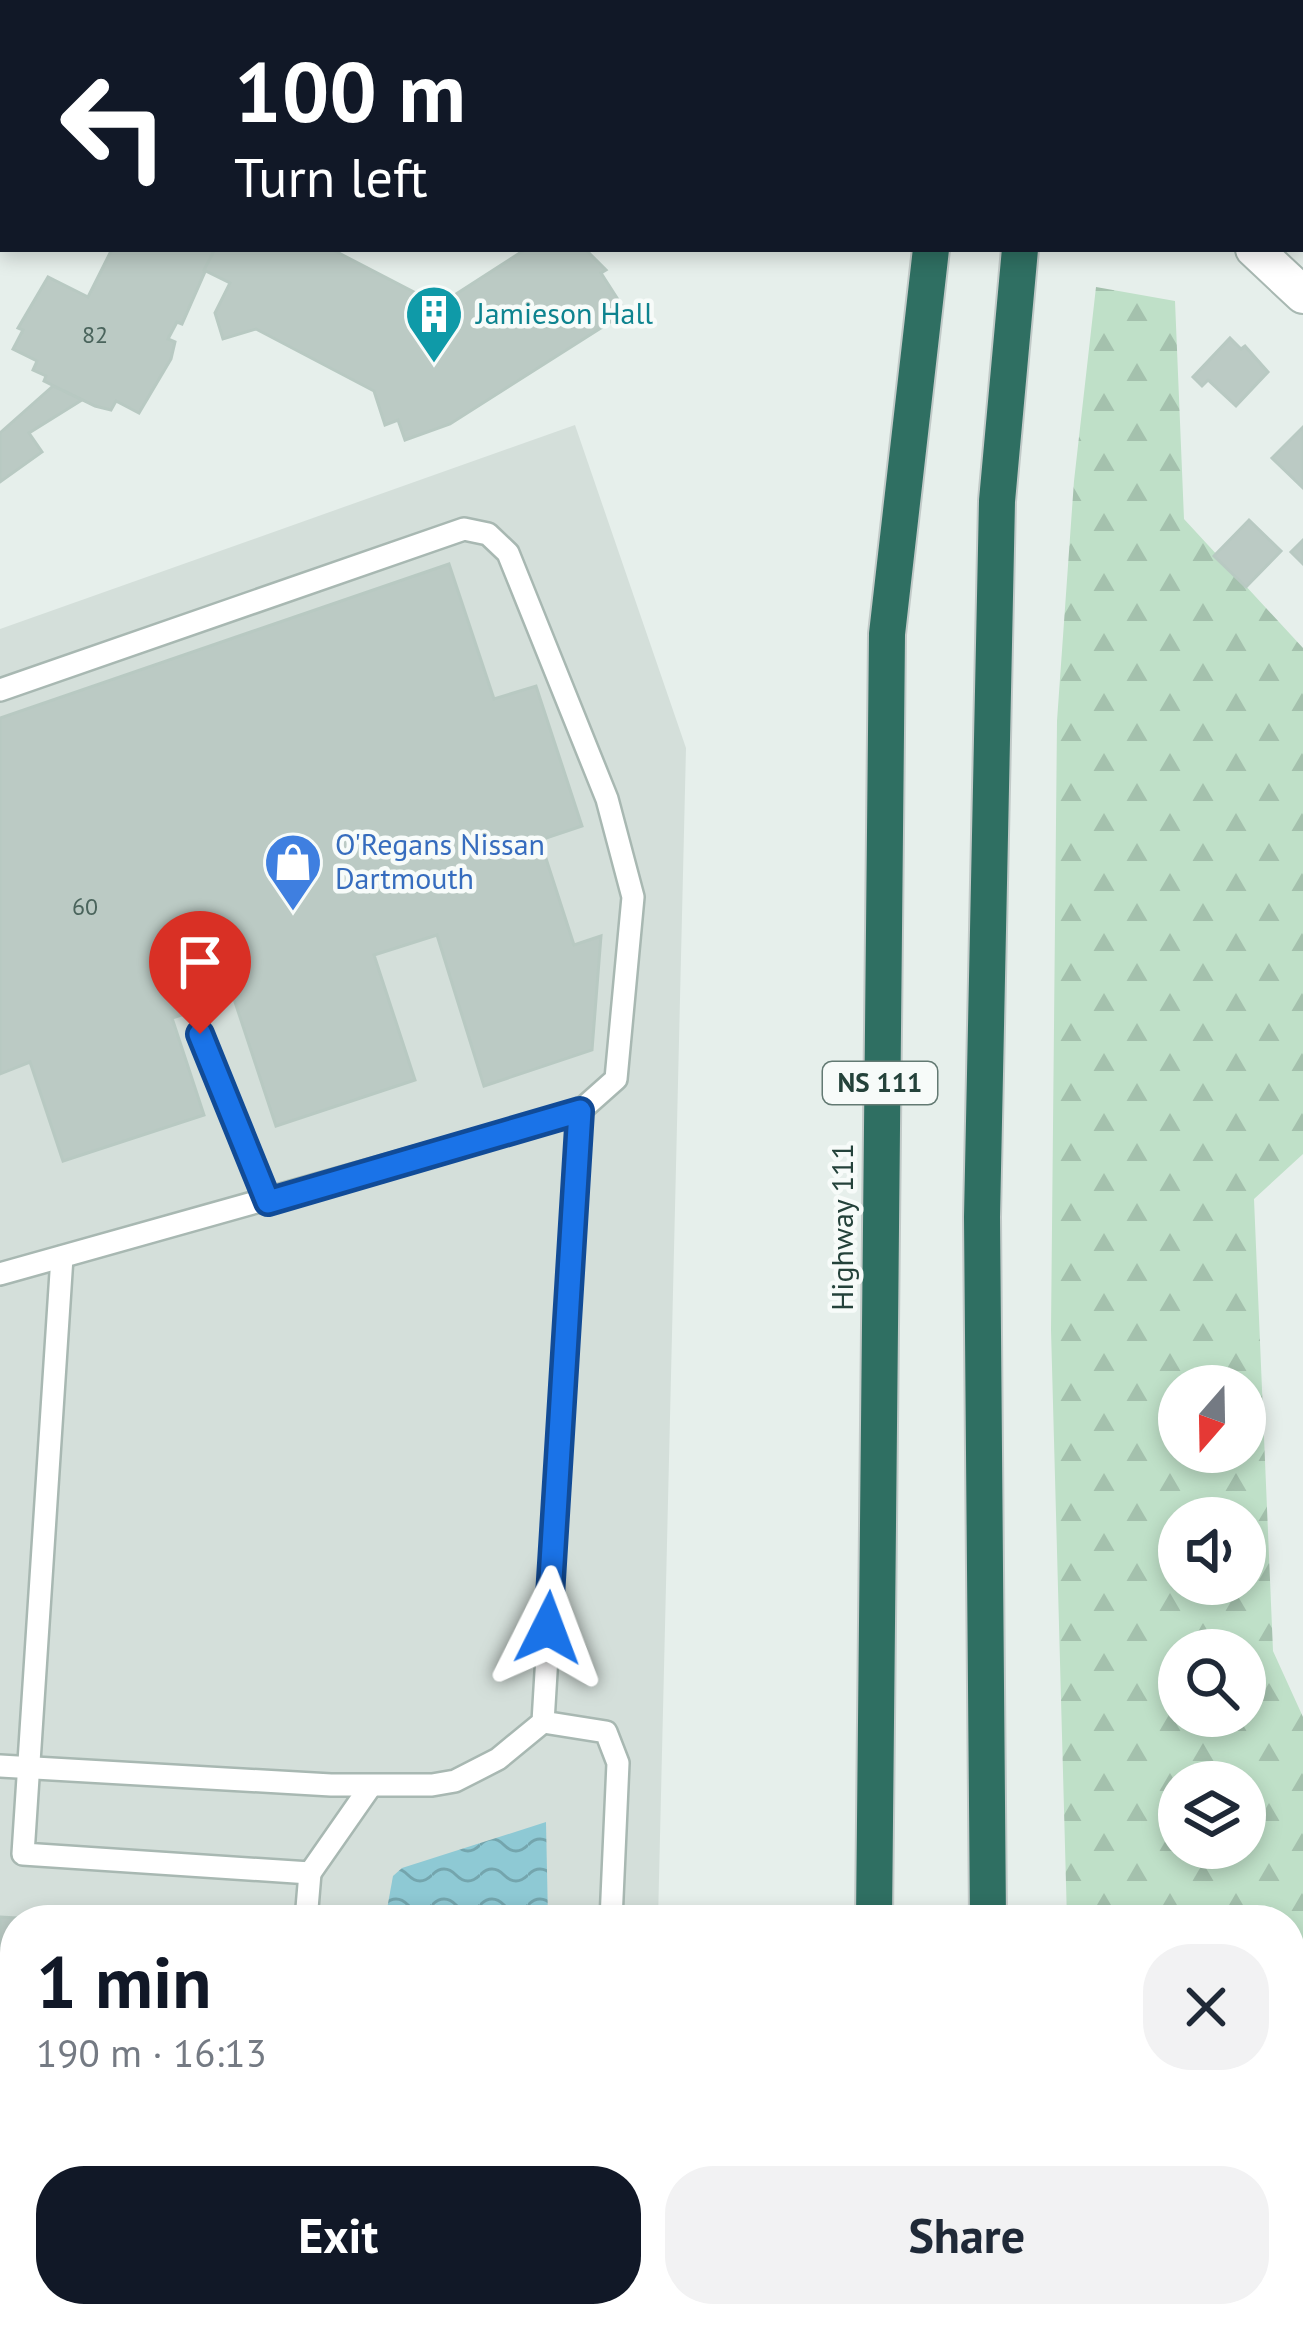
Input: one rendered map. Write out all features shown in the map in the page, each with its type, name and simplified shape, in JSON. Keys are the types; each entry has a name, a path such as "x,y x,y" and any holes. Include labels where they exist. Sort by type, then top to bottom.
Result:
{"highway":[{"name":"Highway 111","path":"874,1905 887,634 931,252"},
{"path":"988,1905 983,1169 997,501 1020,252"}],"street":[{"path":"1257,252 1303,295"}],"lane":[{"path":"0,690 464,530 488,534 508,553 598,778 633,897 616,1079 580,1111 0,1274"},
{"path":"200,1034 268,1202"},
{"path":"0,1766 370,1787 455,1781 498,1759 543,1722 580,1111"},
{"path":"23,1854 62,1257"},
{"path":"543,1722 606,1732 618,1763 612,1905"},
{"path":"307,1905 310,1873 370,1787"},
{"path":"0,1852 310,1873"}],"shaded area":[{"path":"575,425 686,748 658,1905 0,1905 0,629"}],"green space":[{"path":"1096,287 1175,301 1184,519 1303,648 1303,1154 1254,1199 1261,1365 1158,1365 1158,1473 1266,1473 1273,1651 1303,1717 1303,1905 1067,1905 1051,1330 1057,721 1074,481"}],"water":[{"path":"546,1822 548,1905 388,1905 393,1876 402,1868"}],"building":[{"path":"110,252 214,252 182,324 177,322 168,339 175,342 171,359 139,413 116,401 111,410 95,406 44,381 46,376 33,370 37,361 13,349 23,330 18,328 48,277 88,297"},
{"name":"Jamieson Hall","path":"213,252 337,252 439,305 521,252 588,252 606,270 601,273 626,312 450,424 405,440 398,420 385,425 374,391 256,329 223,339 215,313 230,283 204,270"},
{"path":"1230,338 1241,349 1245,346 1268,372 1236,406 1208,380 1202,386 1193,377"},
{"path":"53,386 82,400 29,433 42,452 0,482 0,433"},
{"path":"1303,427 1303,488 1272,458"},
{"path":"1249,520 1281,551 1246,587 1214,556"},
{"path":"1303,540 1303,564 1291,552"},
{"path":"449,564 494,699 536,686 582,826 540,840 574,945 601,936 592,1050 484,1086 437,935 374,955 415,1080 276,1126 234,999 172,1018 204,1115 63,1161 30,1062 0,1074 0,718"}],"place":[{"name":"Jamieson Hall","path":"434,365"},
{"name":"O'Regans Nissan Dartmouth","path":"293,913"}],"route":[{"path":"200,1034 268,1202 580,1111 548,1628"}]}
